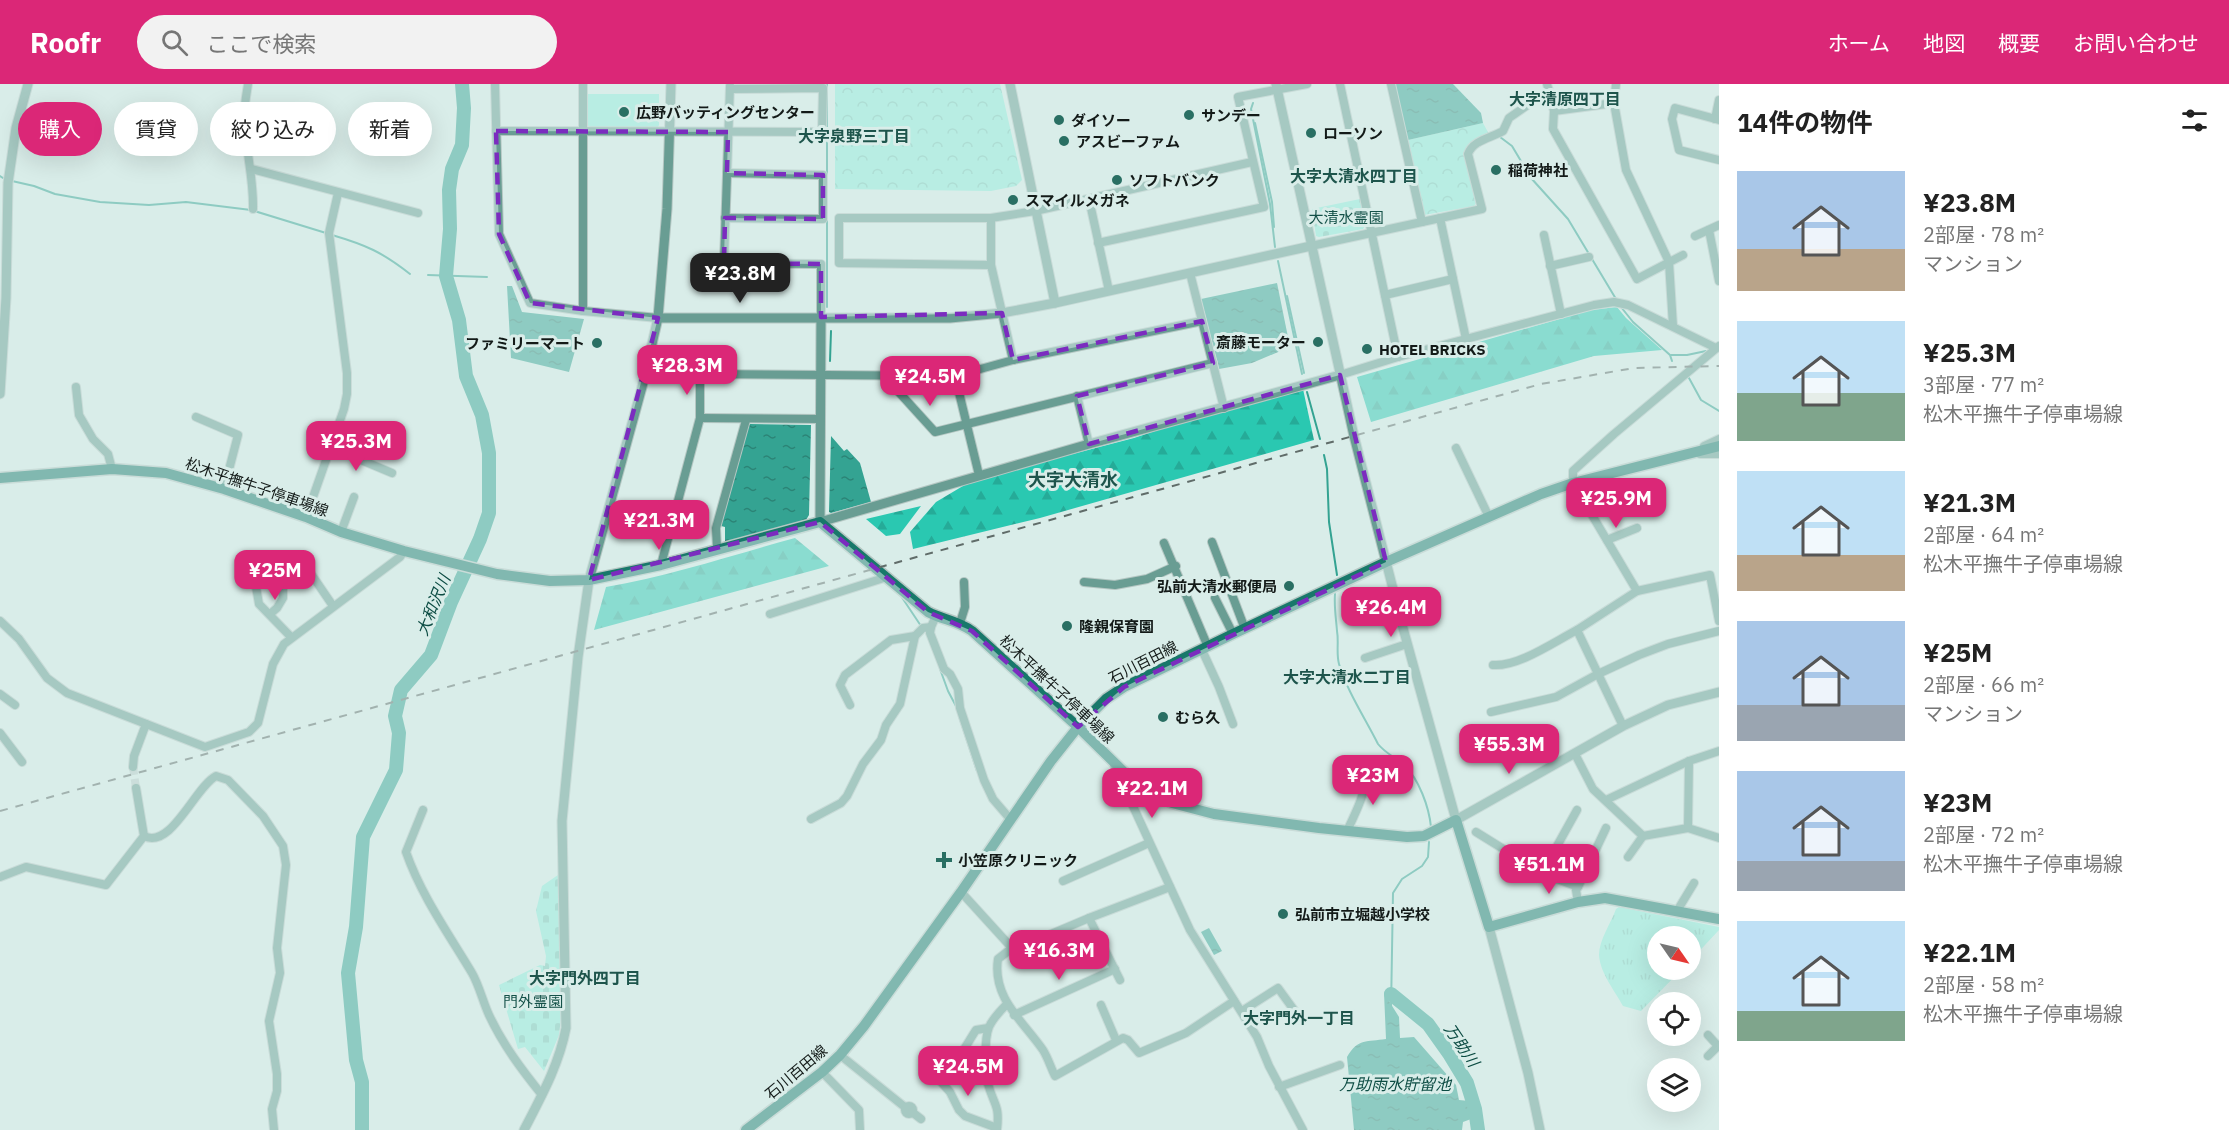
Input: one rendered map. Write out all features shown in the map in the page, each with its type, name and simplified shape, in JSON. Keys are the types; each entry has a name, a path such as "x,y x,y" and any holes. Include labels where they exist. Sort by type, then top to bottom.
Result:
{"main road":[{"name":"石川百田線","path":"746,1130 822,1072 840,1055 864,1026 1078,727 1092,711 1124,687 1386,562 1541,494 1573,483 1719,446"},
{"name":"松木平撫牛子停車場線","path":"0,478 112,469 166,473 224,489 306,517 341,532 428,558 497,574 550,581 589,580"},
{"path":"589,580 660,565 820,522"},
{"name":"松木平撫牛子停車場線","path":"820,522 887,577 933,621 960,623 972,631 1126,774 1159,796 1187,808 1214,814 1407,837 1424,836 1456,820"},
{"path":"1456,820 1489,927 1578,902 1614,899 1717,916"}],"street":[{"path":"0,394 8,183 16,128 28,84"},
{"path":"248,84 245,116 252,169 253,209"},
{"path":"495,84 499,234 530,303 583,311 658,318 950,318 1002,313 1482,209 1468,154 1469,150 1478,142 1503,131 1509,118 1548,87 1554,111 1553,129 1637,279 1683,255"},
{"path":"583,84 583,311"},
{"path":"524,1130 542,1095 562,1046 566,1028 563,794 578,657 589,580 642,387 658,318 667,209 671,84"},
{"path":"1010,84 1055,303"},
{"path":"1098,243 1264,207 1238,97 1277,87 1307,84"},
{"path":"1340,84 1398,357"},
{"path":"1391,84 1422,222"},
{"path":"1616,84 1614,103 1626,170 1669,262 1672,326"},
{"path":"496,131 670,132 728,132 822,132 823,88 730,86 728,132 728,173 724,263 821,264 820,522 1398,357 1561,314 1614,302 1623,303 1718,347 1573,471 1573,483 1637,591"},
{"path":"1277,87 1340,375 1407,644 1456,820 1623,726 1668,705 1719,692"},
{"path":"1719,100 1717,120 1675,108 1672,119 1679,150 1719,160"},
{"path":"1554,111 1614,103"},
{"path":"991,265 839,263 839,218 991,218 1089,200 1252,162"},
{"path":"252,169 418,213"},
{"path":"725,218 823,219 823,175 728,173"},
{"path":"0,192 8,183"},
{"path":"306,517 347,394 347,373 329,235 338,193"},
{"path":"1089,200 1109,291"},
{"path":"991,218 991,265 1013,360"},
{"path":"1440,218 1466,339"},
{"path":"1695,236 1719,225"},
{"path":"1709,230 1719,281"},
{"path":"1544,235 1561,314"},
{"path":"1551,266 1589,257"},
{"path":"1190,273 1224,408"},
{"path":"1385,295 1453,279"},
{"path":"660,565 700,418 700,374 955,376 1013,360 1202,321"},
{"path":"896,374 897,389 935,432 1213,363"},
{"path":"955,376 979,475"},
{"path":"76,387 79,415 93,439 108,454 112,469"},
{"path":"1077,396 1089,444"},
{"path":"196,417 209,418 238,435 224,489"},
{"path":"700,418 820,419"},
{"path":"717,549 716,528 746,420"},
{"path":"338,426 392,440"},
{"path":"1687,455 1719,439"},
{"path":"330,447 392,473"},
{"path":"1456,448 1489,517"},
{"path":"1687,455 1719,454"},
{"path":"341,532 354,497"},
{"path":"1607,540 1637,528"},
{"path":"1212,542 1220,554 1245,628"},
{"path":"1164,543 1176,566 1233,724"},
{"path":"0,621 19,639 46,678 67,693 205,747 249,732 258,723 273,664 284,644 400,557 404,551"},
{"path":"270,614 283,598 283,587 291,574 303,562 333,606"},
{"path":"1084,582 1115,585 1147,579 1176,566"},
{"path":"249,572 256,587 259,604 291,637"},
{"path":"1493,665 1503,666 1518,660 1577,630 1637,591 1710,575 1719,621"},
{"path":"770,614 887,577"},
{"path":"960,623 965,607 964,582"},
{"path":"1215,598 1233,634"},
{"path":"811,819 841,803 847,796 863,764 881,740 886,725 900,704 915,636 933,621"},
{"path":"933,621 930,633 944,669 950,674 958,688 960,708 984,780 993,799 1011,820"},
{"path":"1577,630 1623,726"},
{"path":"1491,712 1556,696 1598,674 1668,644 1719,632"},
{"path":"850,705 840,685 845,675 891,640 915,636"},
{"path":"1365,658 1407,644"},
{"path":"0,694 15,705"},
{"path":"133,767 134,756 146,724"},
{"path":"0,732 22,762"},
{"path":"1606,800 1689,761 1719,751"},
{"path":"1575,754 1593,789 1643,836"},
{"path":"1112,761 1205,957 1257,1037 1279,1087 1303,1130"},
{"path":"1688,828 1689,761"},
{"path":"1347,831 1366,786 1367,774"},
{"path":"144,836 149,839 157,838 176,825 208,780 216,776 228,780 253,804 283,846 286,865 277,948 280,973 269,1021 277,1074 277,1091 272,1109 274,1130"},
{"path":"0,877 26,867 106,885 144,836 136,788"},
{"path":"423,810 406,852 413,872 438,921 473,975 489,1016 510,1055 542,1095"},
{"path":"1542,873 1577,810"},
{"path":"1578,902 1576,891 1606,828"},
{"path":"1628,857 1643,836 1688,828 1719,838"},
{"path":"1476,832 1542,873 1578,887"},
{"path":"1063,881 1149,843"},
{"path":"1677,911 1694,883"},
{"path":"1170,887 1025,945 1012,948 998,959 996,971 1007,1004 1043,1050 1054,1076 1123,1038 1128,1040 1139,1053 1186,1033 1234,1001"},
{"path":"961,891 1012,948"},
{"path":"1089,918 1120,980"},
{"path":"1489,927 1528,1073 1540,1130"},
{"path":"1014,1015 1115,969"},
{"path":"1242,1011 1278,988 1302,1021"},
{"path":"988,1028 976,1030 952,1066 945,1072 934,1074 950,1092 959,1110 965,1116 997,1129 998,1107 987,1083 986,1044 988,1028 1007,1004"},
{"path":"1101,1005 1116,1040"},
{"path":"1708,1035 1718,1046 1708,1056"},
{"path":"840,1055 921,1119"},
{"path":"1279,1087 1340,1065"},
{"path":"822,1072 859,1110 860,1130"}],"highlighted area":[{"path":"496,131 728,132 727,173 823,175 823,219 725,218 724,263 821,264 821,317 1002,313 1013,360 1202,321 1213,363 1077,396 1089,444 1340,375 1386,562 1124,687 1078,727 972,631 928,612 820,522 589,580 658,318 530,303 499,234"}],"green space":[{"path":"835,84 1000,84 1022,180 1016,186 991,191 835,189"},
{"name":"広野バッティングセンター","path":"588,94 659,94 659,125 658,127 590,127 587,125"},
{"path":"1483,123 1489,134 1469,144 1465,152 1477,202 1474,206 1424,215 1408,140"},
{"name":"大清水霊園","path":"1360,199 1365,226 1363,229 1316,236 1312,209"},
{"path":"1617,307 1662,350 1594,356 1371,422 1357,377 1591,310"},
{"path":"1303,389 1314,440 1040,518 913,549 910,532 936,502 973,480 1134,438"},
{"path":"921,506 900,534 886,536 866,519"},
{"path":"795,538 829,566 594,630 606,587 677,571"},
{"name":"門外霊園","path":"558,875 563,1002 559,1035 544,1071 525,1047 518,1049 499,985 540,965 545,966 546,956 536,911 542,886"},
{"path":"1619,907 1719,927 1719,930 1701,949 1701,926 1647,926 1647,980 1671,980 1660,992 1647,992 1647,1005 1641,1011 1623,1006 1600,962 1601,943"}],"water":[{"path":"1395,84 1453,84 1481,113 1483,123 1408,140"},
{"path":"1277,283 1290,347 1252,363 1219,369 1201,299"},
{"path":"507,286 512,286 522,312 584,319 569,372 511,358"},
{"path":"750,424 811,425 809,515 806,520 725,542 725,527 721,526 747,426"},
{"path":"831,436 844,451 847,449 860,463 871,502 829,512"},
{"path":"1209,928 1222,951 1214,955 1201,932"},
{"name":"万助雨水貯留池","path":"1384,993 1399,1017 1400,1038 1414,1037 1456,1085 1459,1100 1469,1101 1471,1119 1463,1122 1462,1130 1354,1130 1347,1057 1359,1044 1386,1039"}],"waterway":[{"name":"大和沢川","path":"362,1130 362,1082 356,1060 348,973 356,927 363,837 396,770 399,733 395,716 401,690 431,655 489,513 489,453 482,415 466,376 459,320 446,276 450,229 449,190 452,169 462,145 464,108 462,84"},
{"path":"827,84 827,129"},
{"path":"1253,103 1251,109 1270,204 1275,247"},
{"path":"1255,123 1272,202 1274,227"},
{"path":"827,137 827,176"},
{"path":"1500,137 1512,146 1531,178 1568,219 1616,299"},
{"path":"12,181 55,194 100,202 149,205 186,202 251,210 326,233"},
{"path":"827,221 827,307"},
{"path":"332,235 373,250 410,274"},
{"path":"1278,261 1302,374"},
{"path":"428,275 487,277"},
{"path":"1287,296 1304,373"},
{"path":"1621,307 1633,322 1670,355 1672,361"},
{"path":"830,361 831,331"},
{"path":"1671,355 1687,355 1706,351"},
{"path":"1689,378 1701,400 1719,411"},
{"path":"1307,392 1320,439"},
{"path":"1324,455 1327,469 1329,522 1337,575"},
{"path":"1335,594 1338,656 1342,674 1378,744 1404,765 1419,785 1426,802 1431,827"},
{"path":"901,596 921,626"},
{"path":"940,669 957,708"},
{"path":"959,716 977,771"},
{"path":"1391,1009 1393,893 1402,879 1422,866 1428,857 1429,842"},
{"name":"万助川","path":"1391,994 1428,1024 1450,1055 1467,1083 1475,1109 1478,1130"},
{"name":"万助川","path":"1469,1110 1475,1109"}],"tunnel":[{"path":"133,767 136,788"}],"railway":[{"path":"0,811 1541,384 1634,368 1719,366"}],"place":[{"name":"広野バッティングセンター","path":"624,112"},
{"name":"サンデー","path":"1189,115"},
{"name":"ダイソー","path":"1059,120"},
{"name":"ローソン","path":"1311,133"},
{"name":"アスビーファム","path":"1064,141"},
{"name":"稲荷神社","path":"1496,170"},
{"name":"ソフトバンク","path":"1117,180"},
{"name":"スマイルメガネ","path":"1013,200"},
{"name":"斎藤モーター","path":"1318,342"},
{"name":"ファミリーマート","path":"597,343"},
{"name":"HOTEL BRICKS","path":"1367,349"},
{"name":"弘前大清水郵便局","path":"1289,586"},
{"name":"隆親保育園","path":"1067,626"},
{"name":"むら久","path":"1163,717"},
{"name":"小笠原クリニック","path":"944,860"},
{"name":"弘前市立堀越小学校","path":"1283,914"}],"district":[{"name":"大字清原四丁目","path":"1565,99"},
{"name":"大字泉野三丁目","path":"854,136"},
{"name":"大字大清水四丁目","path":"1354,176"},
{"name":"大字大清水","path":"1073,479"},
{"name":"大字大清水二丁目","path":"1347,677"},
{"name":"大字門外四丁目","path":"585,978"},
{"name":"大字門外一丁目","path":"1299,1018"}]}
